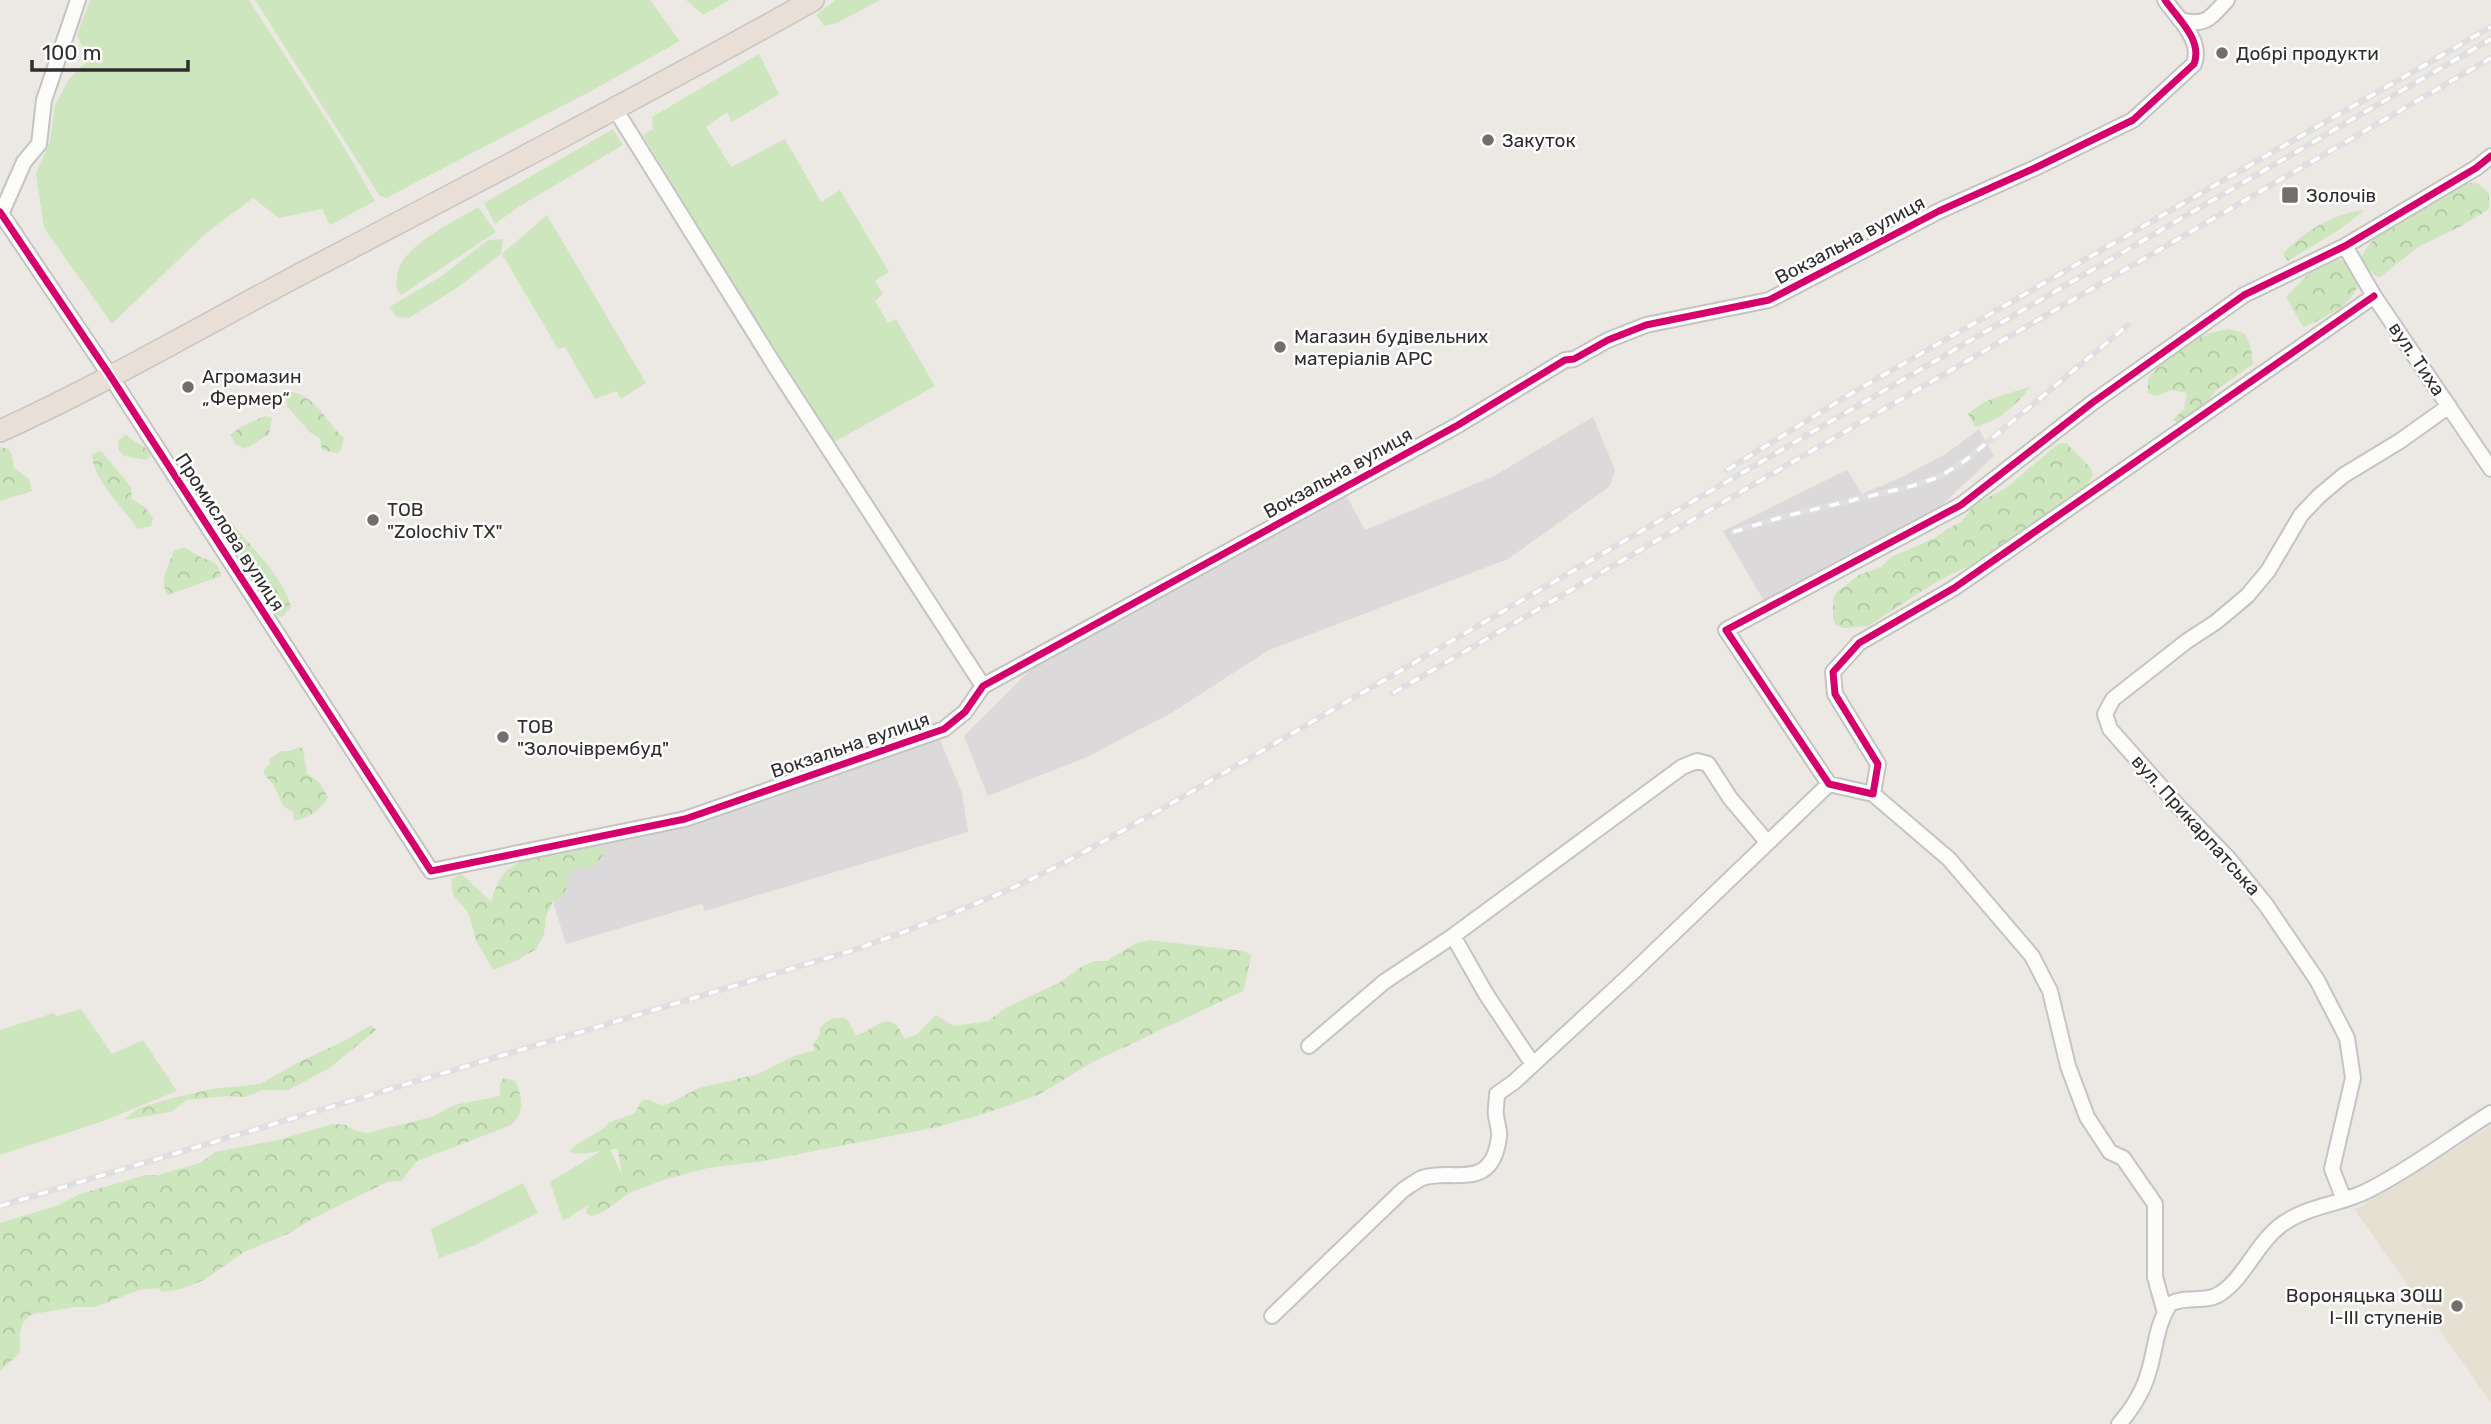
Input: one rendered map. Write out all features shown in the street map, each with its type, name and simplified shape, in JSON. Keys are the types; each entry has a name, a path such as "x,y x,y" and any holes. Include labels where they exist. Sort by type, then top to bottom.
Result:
{"highway":[{"path":"0,431 111,377 290,279 615,109 813,0"}],"street":[{"path":"1,213 24,162 40,144 44,100 78,0"},
{"name":"Вокзальна вулиця","path":"431,872 685,819 944,729 965,712 983,686 1458,425 1565,360 1574,359 1608,340 1646,325 1769,300 1927,217 2133,120 2194,64 2197,55 2197,47 2165,0"},
{"path":"2180,20 2196,24 2210,19 2227,0"},
{"path":"615,109 777,369 983,686"},
{"path":"2165,1312 2155,1277 2155,1204 2123,1158 2110,1152 2087,1117 2068,1066 2050,990 2032,956 1949,859 1873,794 1829,784 1726,630 1961,505 2092,403 2244,295 2344,246 2476,168 2491,156"},
{"name":"Промислова вулиця","path":"1,213 111,377 431,872"},
{"name":"вул. Тиха","path":"2344,246 2374,296 2491,469"},
{"path":"1873,794 1878,764 1835,694 1833,672 1844,657 1859,643 1954,588 2374,296"},
{"name":"вул. Прикарпатська","path":"2344,1200 2332,1169 2353,1078 2347,1038 2317,980 2266,905 2228,858 2110,729 2105,714 2113,699 2247,596 2268,571 2301,515 2319,496 2344,475 2400,441 2449,406"},
{"path":"1309,1046 1384,982 1452,936 1682,767 1697,761 1708,764 1730,798 1767,842"},
{"path":"1272,1316 1403,1190 1422,1178 1462,1177 1484,1168 1494,1156 1497,1145 1497,1094 1514,1082 1631,974 1829,784"},
{"path":"1452,936 1486,994 1532,1063"},
{"path":"2119,1424 2146,1381 2165,1312 2175,1301 2209,1299 2221,1294 2234,1281 2259,1246 2280,1226 2323,1204 2344,1200 2370,1189 2491,1113"}],"shaded area":[{"path":"1593,417 1615,470 1610,486 1508,559 1267,651 1173,712 1087,757 988,796 964,736 1035,665 1253,542 1346,495 1365,530 1494,476"},
{"path":"1979,429 1994,456 1943,504 1912,525 1858,554 1855,550 1806,581 1804,579 1764,601 1723,531 1847,470 1862,494 1946,454"},
{"path":"940,740 962,793 968,832 705,911 702,904 566,944 541,863"},
{"name":"Вороняцька ЗОШ І-ІІІ ступенів","path":"2491,1126 2491,1403 2355,1210"}],"green space":[{"path":"90,0 249,0 341,142 375,201 330,225 322,209 279,218 253,198 205,234 112,324 44,228 36,173 50,141 55,105 69,79 89,60 77,35"},
{"path":"255,0 650,0 680,41 591,91 386,198 379,195"},
{"path":"686,0 730,0 703,15"},
{"path":"836,0 880,0 837,23 824,26 816,15"},
{"path":"759,54 779,94 732,122 727,112 706,127 731,167 785,139 821,202 840,190 889,272 875,281 883,294 875,301 888,323 896,319 935,386 834,442 708,245 643,135 653,129 652,117"},
{"path":"613,129 623,145 520,206 495,224 484,203"},
{"path":"2461,183 2477,183 2489,193 2489,209 2418,247 2379,278 2360,261 2379,234"},
{"path":"478,207 496,232 401,295 396,288 397,276 406,256 435,232"},
{"path":"2365,210 2288,261 2283,254 2320,224"},
{"path":"547,215 646,383 621,399 616,391 595,399 565,347 558,349 502,254"},
{"path":"503,239 501,254 457,288 409,318 397,317 389,307 440,277 488,240"},
{"path":"2337,259 2353,263 2358,276 2356,289 2338,310 2303,327 2286,297 2308,274"},
{"path":"2229,329 2245,334 2251,348 2253,364 2215,391 2198,417 2186,427 2173,420 2184,409 2187,393 2171,390 2157,396 2148,393 2148,378 2184,346 2206,335"},
{"path":"2030,387 2006,412 1975,427 1968,414 1975,408 1997,397"},
{"path":"286,391 304,397 318,408 344,438 341,450 337,453 322,450 320,438 306,428 287,407"},
{"path":"265,416 272,418 269,434 245,449 235,444 231,435 240,427"},
{"path":"126,435 152,454 146,460 124,456 119,450 118,440"},
{"path":"2066,443 2091,468 2093,475 2087,485 1975,563 1934,583 1868,626 1843,628 1836,625 1833,619 1833,599 1836,593 1859,575 1881,567 1891,557 1933,539 1961,522 1975,504 2006,488 2058,444"},
{"path":"0,447 8,449 14,468 29,479 32,491 0,501"},
{"path":"101,451 131,487 132,499 145,507 153,518 151,526 138,529 103,483 93,464 92,454"},
{"path":"229,520 264,561 287,595 291,607 282,617 276,615 241,554 227,540 220,524"},
{"path":"184,547 214,563 219,567 221,576 168,595 164,585 167,567 174,551"},
{"path":"299,747 303,749 307,774 319,782 328,797 314,813 294,821 293,812 283,806 264,770 270,763 269,759 281,751"},
{"path":"589,845 607,850 593,868 578,868 569,875 564,898 554,899 546,916 544,935 536,949 493,970 476,940 468,912 453,895 451,879 460,874 491,901 502,876 518,863 542,854"},
{"path":"1150,940 1244,951 1251,955 1243,991 1093,1062 1038,1095 977,1116 937,1127 763,1161 708,1168 666,1179 629,1193 603,1212 592,1216 586,1213 592,1201 619,1182 621,1171 618,1149 581,1154 569,1151 608,1123 635,1113 642,1100 668,1104 699,1088 758,1074 794,1056 815,1050 813,1045 820,1034 820,1028 832,1019 848,1020 856,1035 881,1023 890,1022 896,1025 905,1039 917,1034 936,1015 954,1026 988,1021 1007,1007 1059,983 1081,967 1094,961 1107,961 1136,943"},
{"path":"81,1009 112,1054 143,1040 177,1091 103,1121 0,1155 0,1030 54,1013 57,1016"},
{"path":"371,1025 376,1030 328,1069 288,1090 263,1090 245,1097 187,1100 171,1112 123,1120 139,1108 169,1099 211,1089 260,1084"},
{"path":"504,1078 515,1081 521,1100 518,1117 509,1126 417,1161 401,1181 387,1182 310,1220 290,1233 244,1252 204,1280 181,1289 162,1292 159,1288 139,1290 95,1307 76,1307 33,1314 22,1326 20,1353 0,1371 0,1223 59,1205 80,1194 200,1163 215,1152 278,1140 333,1124 346,1125 367,1133 432,1117 454,1105 500,1096 500,1083"},
{"path":"609,1146 625,1182 563,1221 550,1182"},
{"path":"523,1183 538,1213 473,1246 439,1258 431,1229"}],"railway":[{"path":"1727,470 1847,396 2491,27"},
{"path":"0,1206 854,950 1025,882 1158,811 2491,39"},
{"path":"1393,693 2491,58"},
{"path":"1733,532 1939,477 1966,460 2128,325"}],"cycle path":[{"path":"0,212 111,377 431,871 685,819 944,729 965,712 983,686 1458,425 1565,360 1574,359 1608,340 1646,325 1769,300 1939,211 2133,120 2194,64 2196,55 2192,38 2165,0"},
{"path":"2374,296 1954,588 1859,643 1833,672 1835,694 1878,764 1873,794 1829,784 1726,630 1961,505 2092,403 2244,295 2345,246 2476,168 2491,156"}],"place":[{"name":"Добрі продукти","path":"2222,53"},
{"name":"Закуток","path":"1488,140"},
{"name":"Золочів","path":"2290,195"},
{"name":"Магазин будівельних матеріалів APC","path":"1280,347"},
{"name":"Агромазин „Фермер“","path":"188,387"},
{"name":"ТОВ \"Zolochiv TX\"","path":"373,520"},
{"name":"ТОВ \"Золочіврембуд\"","path":"503,737"},
{"name":"Вороняцька ЗОШ І-ІІІ ступенів","path":"2457,1306"}]}
